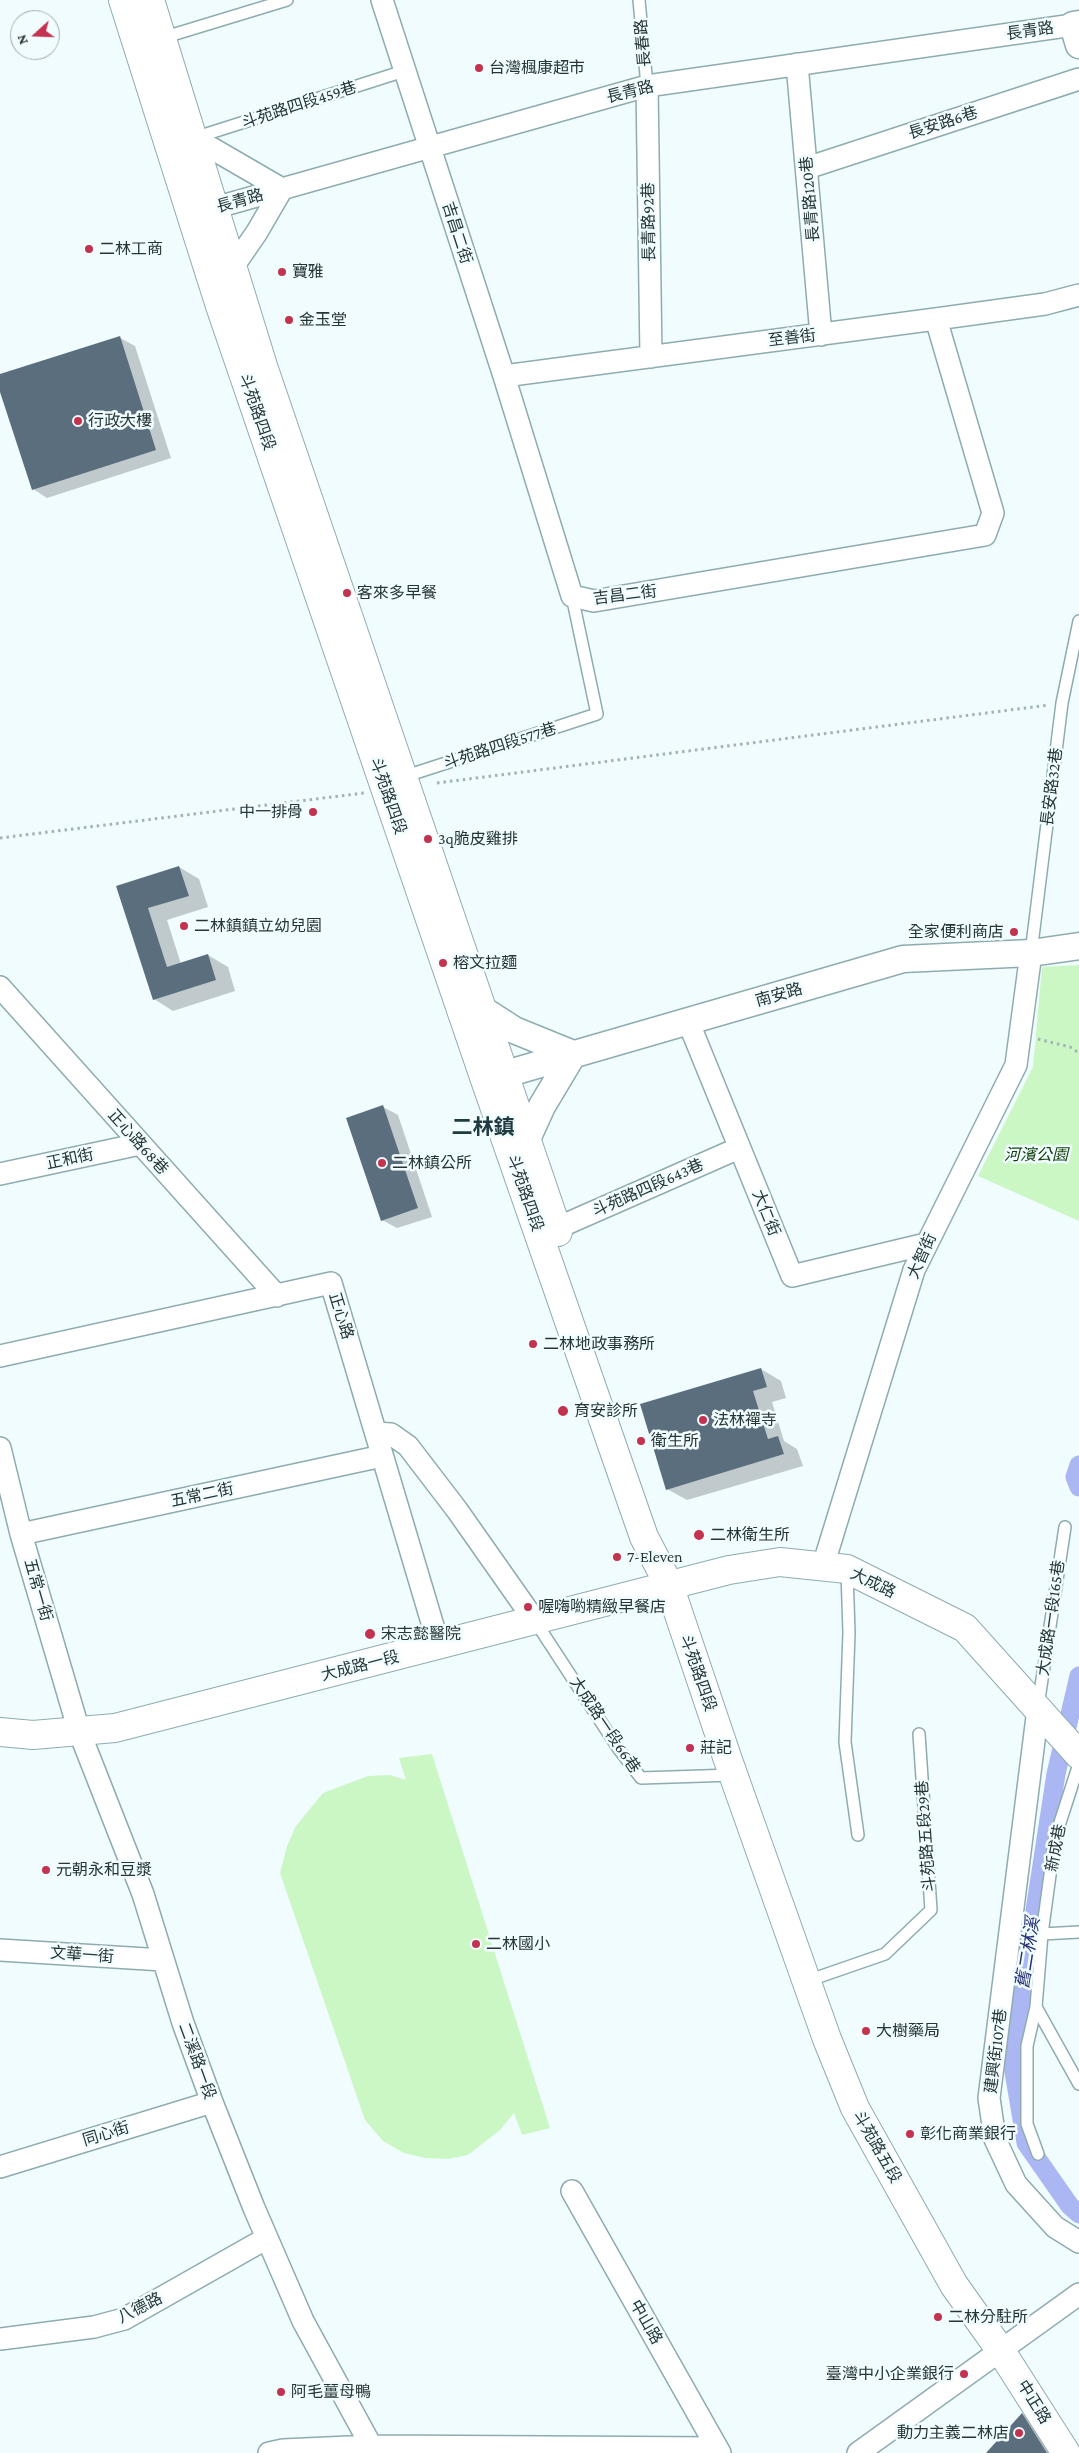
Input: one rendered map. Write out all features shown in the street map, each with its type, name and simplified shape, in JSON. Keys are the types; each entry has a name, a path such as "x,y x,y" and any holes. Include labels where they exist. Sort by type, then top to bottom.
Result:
{"main road":[{"name":"斗苑路四段","path":"124,0 204,211 233,267 398,785 495,1076 644,1537 669,1585 730,1768"},
{"name":"斗苑路四段","path":"150,0 194,138 204,211 224,315 483,1010 495,1076 527,1139 662,1535 669,1585"},
{"name":"大成路","path":"669,1585 729,1570 780,1562 835,1568 965,1628 1079,1755"},
{"name":"大成路一段","path":"79,1731 114,1728 439,1646 669,1585"},
{"path":"0,1732 33,1735 79,1731"},
{"name":"斗苑路五段","path":"730,1768 805,1981 855,2108 954,2285 1001,2351"},
{"name":"中正路","path":"1001,2351 1066,2453"}],"street":[{"name":"吉昌二街","path":"382,0 504,376 572,596 594,601 985,535 993,513 936,320"},
{"name":"長青路","path":"204,211 647,86 796,64 1077,32"},
{"name":"長青路120巷","path":"796,64 821,335"},
{"name":"長安路6巷","path":"807,168 1079,79"},
{"name":"長青路92巷","path":"647,86 651,357"},
{"path":"194,138 282,189 257,232 233,267"},
{"name":"至善街","path":"504,376 936,320 1045,304 1079,295"},
{"name":"南安路","path":"495,1076 903,959 1031,953 1079,946"},
{"name":"大智街","path":"835,1568 914,1270 1016,1065 1031,953"},
{"name":"正心路68巷","path":"0,987 277,1296"},
{"path":"483,1010 514,1030 573,1054 542,1106 527,1139"},
{"name":"大仁街","path":"688,1022 792,1276 926,1244"},
{"name":"正和街","path":"0,1174 140,1144"},
{"name":"斗苑路四段643巷","path":"557,1228 739,1148"},
{"name":"正心路","path":"0,1356 331,1283 439,1646"},
{"path":"376,1433 391,1434 408,1446 457,1510 535,1621"},
{"name":"五常一街","path":"0,1448 21,1534 79,1731"},
{"name":"五常二街","path":"21,1534 382,1456"},
{"name":"建興街107巷","path":"1038,1709 989,2098 995,2139 1016,2184 1055,2227 1079,2242"},
{"name":"二溪路一段","path":"79,1731 143,1894 183,2023 212,2102 267,2238 303,2321 373,2450"},
{"name":"文華一街","path":"0,1950 163,1960"},
{"name":"同心街","path":"0,2167 212,2102"},
{"name":"中山路","path":"572,2191 718,2450"},
{"name":"八德路","path":"0,2339 94,2327 124,2319 267,2238"},
{"path":"858,2453 1079,2294"},
{"path":"278,2452 373,2450 718,2450"}],"lane":[{"path":"162,38 288,0"},
{"name":"長春路","path":"639,0 647,86"},
{"name":"斗苑路四段459巷","path":"194,138 404,71"},
{"name":"斗苑路四段577巷","path":"398,785 597,714 572,596"},
{"name":"長安路32巷","path":"1031,953 1062,703 1079,621"},
{"name":"大成路一段165巷","path":"1038,1709 1065,1527"},
{"path":"835,1568 849,1633 845,1742 858,1835"},
{"name":"大成路一段66巷","path":"535,1621 618,1748 641,1778 730,1768"},
{"name":"斗苑路五段29巷","path":"805,1981 885,1954 931,1910 920,1734"},
{"name":"新成巷","path":"1038,2154 1027,2124 1027,2046 1036,2007 1042,1934 1056,1838 1079,1764"},
{"path":"1042,1934 1079,1932"},
{"path":"1036,2007 1079,2084"}],"path":[{"path":"0,838 398,785 1062,703"},
{"path":"1033,1038 1070,1047 1079,1053"}],"green space":[{"name":"河濱公園","path":"1079,965 1079,1221 978,1176 1033,1067 1042,967"},
{"path":"432,1754 550,2128 522,2135 514,2113 500,2130 468,2155 448,2159 425,2158 404,2153 383,2141 365,2120 280,1873 287,1846 296,1826 323,1793 368,1776 390,1775 406,1780 399,1758"}],"building":[{"name":"行政大樓","path":"120,336 156,450 32,490 0,392 0,374"},
{"path":"179,866 189,896 148,908 167,967 208,954 216,980 153,1000 116,886"},
{"name":"二林鎮公所","path":"383,1105 418,1208 381,1221 346,1118"},
{"name":"法林禪寺","path":"761,1368 767,1387 753,1391 768,1439 778,1436 784,1454 666,1490 640,1404"},
{"name":"動力主義二林店","path":"1022,2413 1047,2453 986,2453"}],"waterway":[{"path":"1079,1465 1075,1477 1079,1487"},
{"name":"舊二林溪","path":"1079,1676 1056,1774 1012,2060 1026,2143 1070,2206 1079,2214"}],"place":[{"name":"台灣楓康超市","path":"479,68"},
{"name":"二林工商","path":"89,249"},
{"name":"寶雅","path":"282,272"},
{"name":"金玉堂","path":"289,320"},
{"name":"行政大樓","path":"78,421"},
{"name":"客來多早餐","path":"347,593"},
{"name":"中一排骨","path":"313,812"},
{"name":"3q脆皮雞排","path":"428,839"},
{"name":"二林鎮鎮立幼兒園","path":"184,926"},
{"name":"全家便利商店","path":"1014,932"},
{"name":"榕文拉麵","path":"443,963"},
{"name":"二林鎮公所","path":"382,1163"},
{"name":"二林地政事務所","path":"533,1344"},
{"name":"育安診所","path":"563,1411"},
{"name":"法林禪寺","path":"703,1420"},
{"name":"衛生所","path":"641,1441"},
{"name":"二林衛生所","path":"699,1535"},
{"name":"7-Eleven","path":"617,1557"},
{"name":"喔嗨喲精緻早餐店","path":"528,1607"},
{"name":"宋志懿醫院","path":"370,1634"},
{"name":"莊記","path":"690,1748"},
{"name":"元朝永和豆漿","path":"46,1870"},
{"name":"二林國小","path":"476,1944"},
{"name":"大樹藥局","path":"866,2031"},
{"name":"彰化商業銀行","path":"910,2134"},
{"name":"二林分駐所","path":"938,2317"},
{"name":"臺灣中小企業銀行","path":"964,2374"},
{"name":"阿毛薑母鴨","path":"281,2392"},
{"name":"動力主義二林店","path":"1019,2433"}],"district":[{"name":"二林鎮","path":"483,1128"}]}
